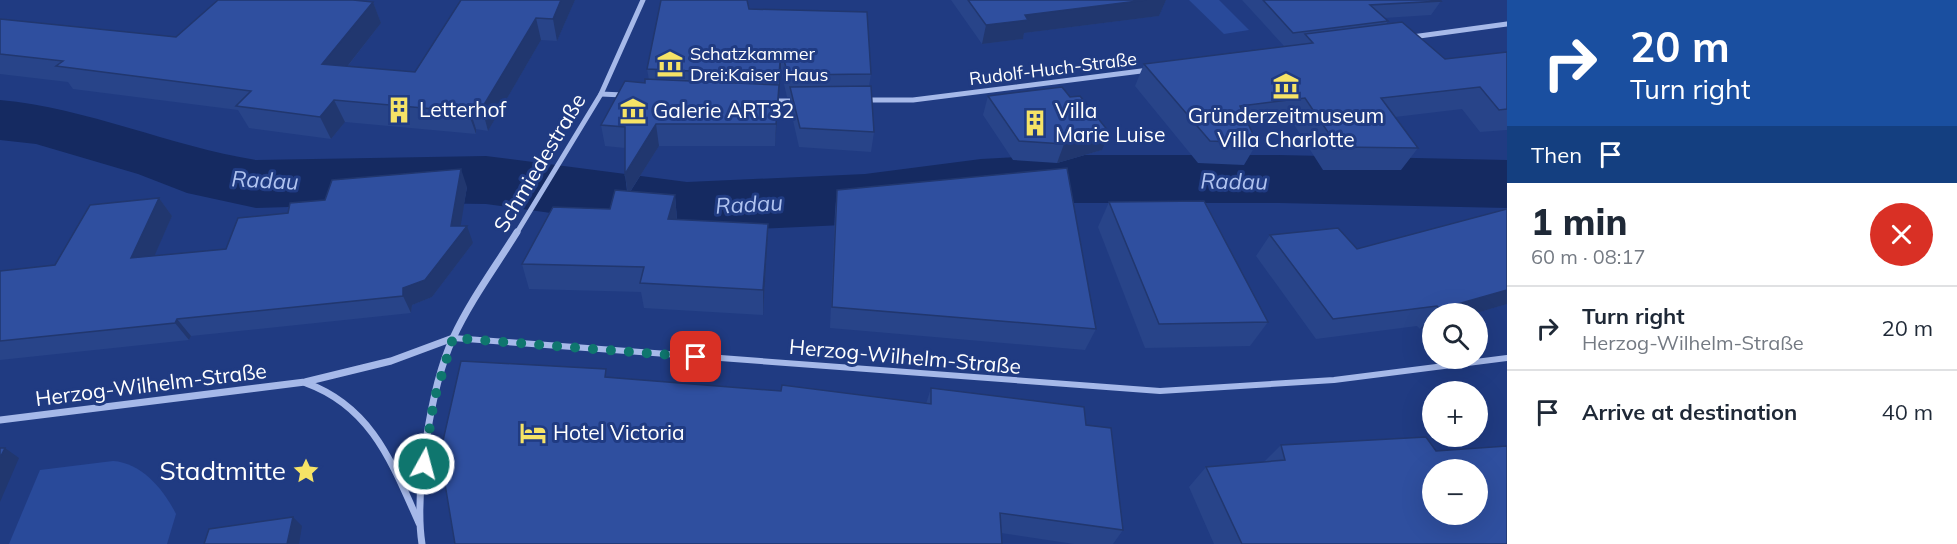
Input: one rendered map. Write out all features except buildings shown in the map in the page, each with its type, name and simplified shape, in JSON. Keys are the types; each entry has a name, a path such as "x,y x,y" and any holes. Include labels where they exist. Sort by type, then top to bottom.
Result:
{"street":[{"name":"Schmiedestraße","path":"419,524 426,443 434,400 453,338 601,94 643,0"},
{"path":"1407,38 1507,24"},
{"name":"Rudolf-Huch-Straße","path":"853,101 913,100 1158,69"},
{"path":"601,94 635,96"},
{"path":"760,101 806,101"},
{"name":"Herzog-Wilhelm-Straße","path":"0,420 305,382 391,361 453,338 1160,391 1260,388 1421,372 1507,358"},
{"name":"Herzog-Wilhelm-Straße","path":"305,382 323,387 354,408 385,452 419,524"},
{"path":"419,524 422,544"}],"shaded area":[{"path":"1189,0 1219,0 1249,30 1224,34"},
{"path":"113,461 124,463 143,472 165,496 176,514 167,544 9,544 40,470"}],"waterway":[{"name":"Radau","path":"0,120 39,124 162,158 211,176 256,184 417,179 486,180 687,207 865,199 981,183 1059,179 1279,179 1507,184"}],"place":[{"name":"Schatzkammer Drei:Kaiser Haus","path":"670,64"},
{"name":"Gründerzeitmuseum Villa Charlotte","path":"1286,86"},
{"name":"Letterhof","path":"399,110"},
{"name":"Galerie ART32","path":"633,111"},
{"name":"Villa Marie Luise","path":"1035,123"},
{"name":"Hotel Victoria","path":"533,433"},
{"name":"Stadtmitte","path":"306,471"}],"route":[{"path":"424,464 434,400 453,338 696,357"}]}
